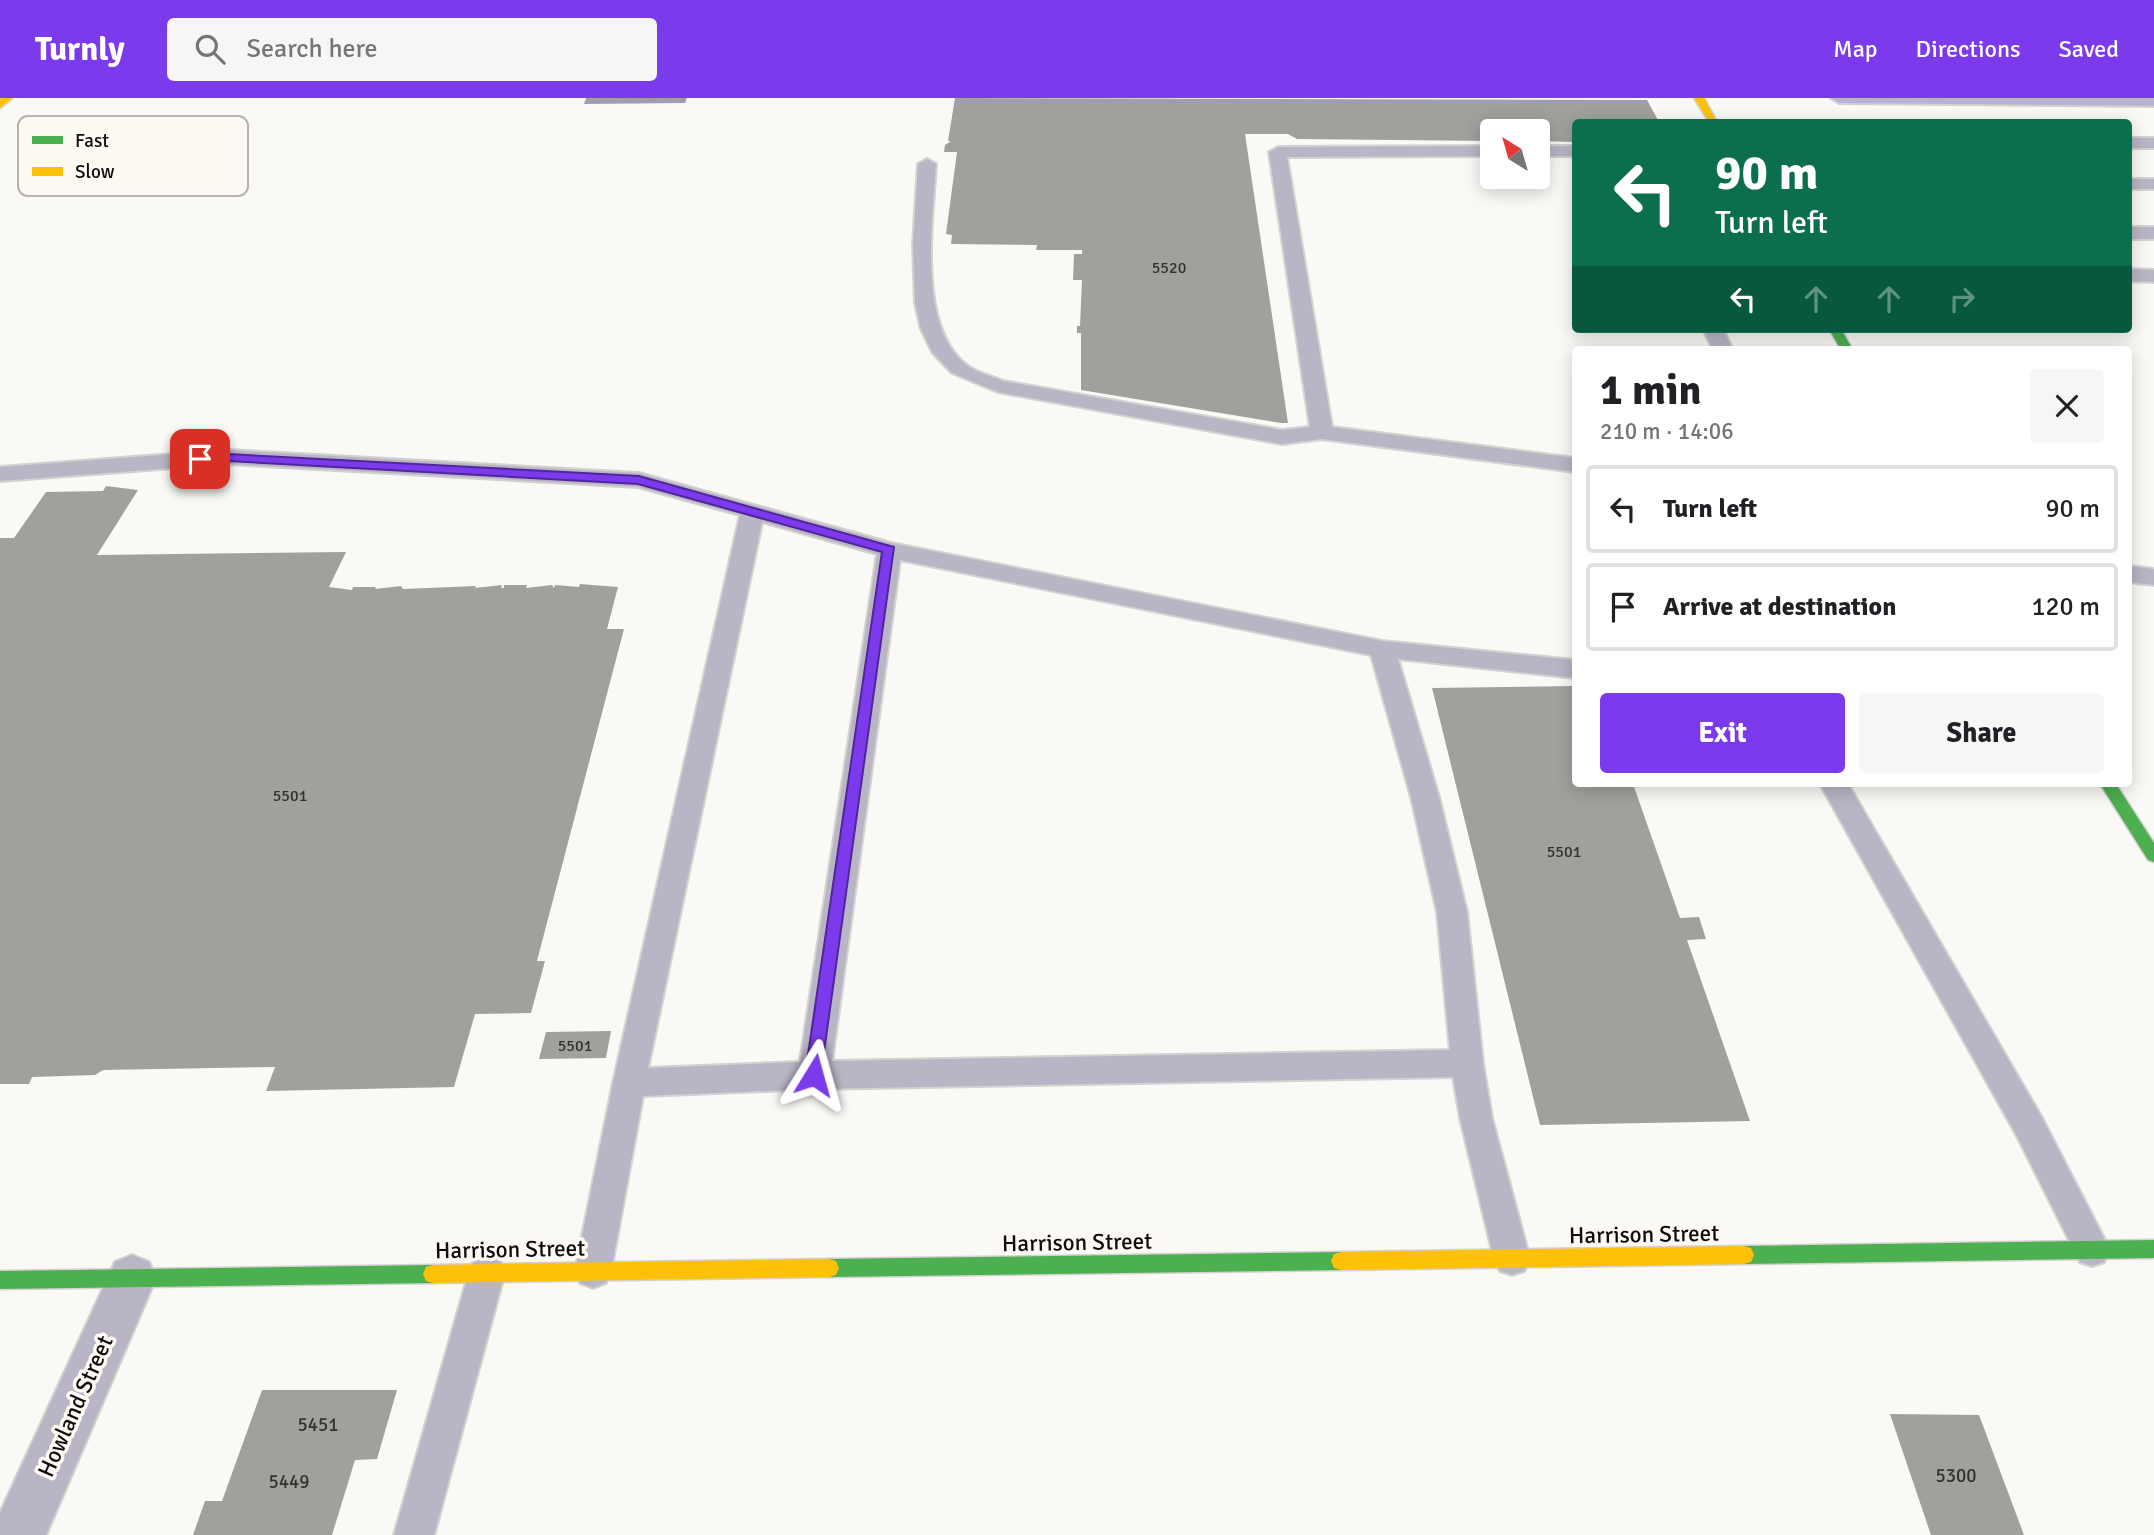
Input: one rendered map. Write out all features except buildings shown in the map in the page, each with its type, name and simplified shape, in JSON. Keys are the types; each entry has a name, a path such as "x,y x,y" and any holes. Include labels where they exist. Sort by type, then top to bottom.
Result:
{"street":[{"path":"0,104 7,98"},
{"path":"1699,98 1711,119"},
{"path":"2110,787 2154,856"},
{"name":"Harrison Street","path":"0,1280 2154,1249"},
{"name":"Howland Street","path":"18,1535 131,1278"}],"lane":[{"path":"1839,98 2154,99"},
{"path":"2132,143 2154,143"},
{"path":"1322,432 1278,152 1480,151"},
{"path":"1550,151 1572,151"},
{"path":"927,164 923,290 934,342 958,369 998,386 1282,437 1322,432 1572,465"},
{"path":"2132,184 2154,184"},
{"path":"2132,233 2154,233"},
{"path":"2132,275 2154,276"},
{"path":"0,474 228,457 639,480 889,550 1382,649 1572,669"},
{"path":"593,1271 629,1083 752,512"},
{"path":"814,1075 889,550"},
{"path":"2132,575 2154,578"},
{"path":"1382,649 1425,797 1452,912 1467,1063 1476,1118 1512,1259"},
{"path":"1836,787 2029,1126 2092,1250"},
{"path":"629,1083 814,1075 1467,1063"},
{"path":"414,1535 487,1272"}],"traffic: fast":[{"path":"1837,333 1845,346"},
{"path":"2110,787 2154,856"},
{"path":"1744,1255 2154,1249"},
{"path":"829,1268 1341,1261"},
{"path":"0,1280 433,1274"}],"traffic: slow":[{"path":"0,105 7,98"},
{"path":"1699,98 1711,119"},
{"path":"1341,1261 1744,1255"},
{"path":"433,1274 829,1268"}],"route":[{"path":"200,459 228,457 639,480 889,550 814,1075"}]}
